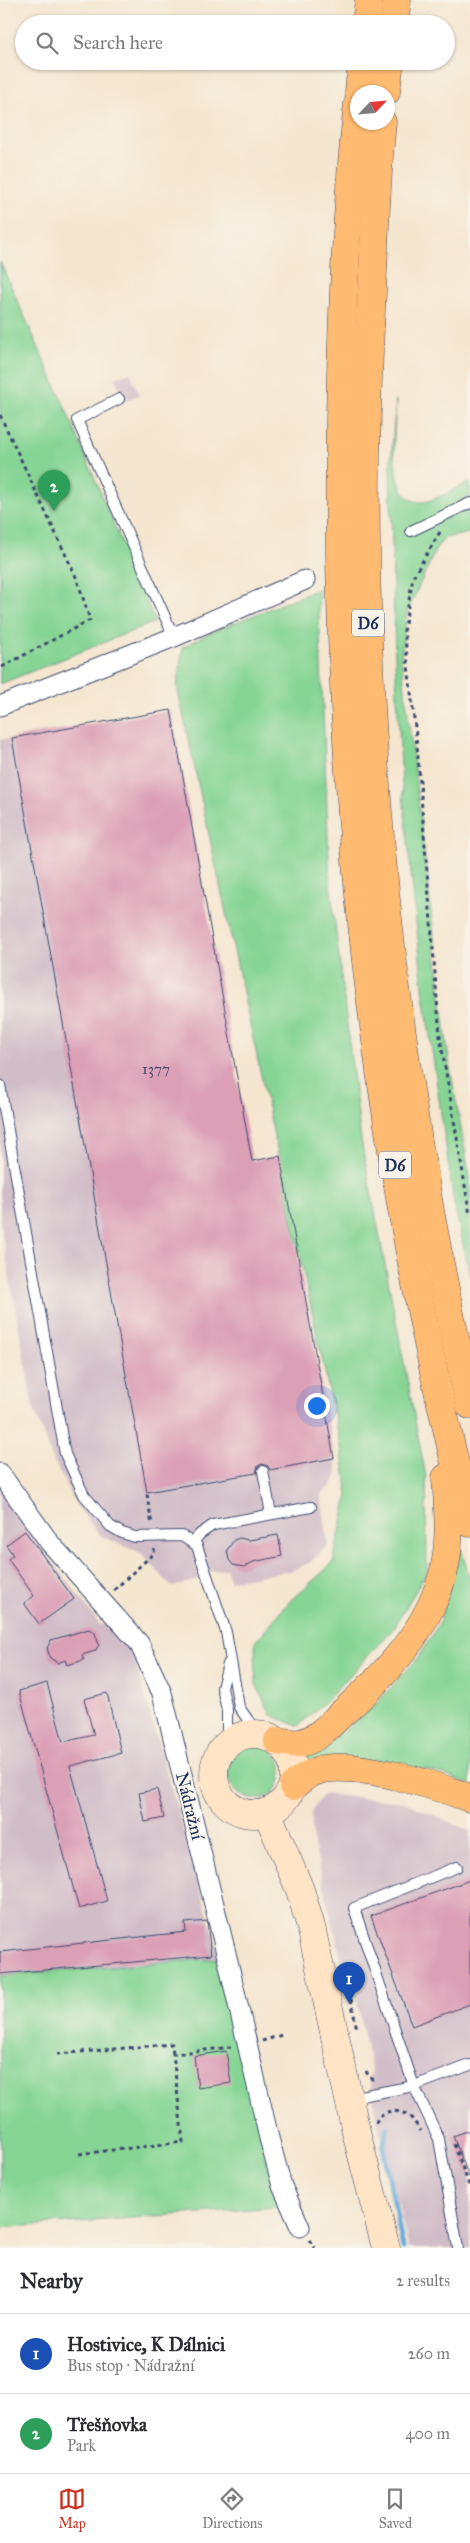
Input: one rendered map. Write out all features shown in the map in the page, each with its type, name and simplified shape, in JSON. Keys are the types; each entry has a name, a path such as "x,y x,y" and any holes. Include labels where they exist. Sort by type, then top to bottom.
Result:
{"highway":[{"path":"367,15 369,0"},
{"path":"395,15 397,0"},
{"path":"360,85 361,70"},
{"path":"387,85 389,70"},
{"name":"D6","path":"356,130 341,341 339,487 341,632 349,774 362,937 387,1116 408,1241 438,1392 470,1522"},
{"name":"D6","path":"382,130 369,346 365,492 368,637 376,785 389,935 415,1122 435,1242 470,1405"},
{"path":"267,1737 301,1743 320,1734 365,1694 422,1623 439,1587 446,1556 449,1511 438,1392"},
{"path":"293,1786 303,1778 323,1769 348,1768 434,1784 470,1798"}],"street":[{"path":"0,706 174,637 305,580"},
{"name":"Nádražní","path":"0,1473 50,1543 139,1643 162,1693 227,1956 268,2138 282,2186 300,2227"},
{"path":"241,1735 267,1737 287,1750 295,1773 293,1786 287,1797 278,1806 267,1812 255,1814 243,1812 232,1807 219,1794 214,1776 215,1764 220,1752 228,1743 241,1735"},
{"path":"267,1812 306,1909 349,2098 386,2248"}],"lane":[{"path":"119,398 77,420 174,637"},
{"path":"412,531 470,503"},
{"path":"0,1085 65,1454 72,1472 84,1495 99,1514 122,1533 135,1537 173,1535 193,1542 200,1552 226,1632 229,1661 239,1708 267,1737"},
{"path":"263,1471 271,1514"},
{"path":"193,1542 200,1534 213,1526 311,1507"},
{"path":"228,1743 227,1710 222,1688 229,1661"},
{"path":"457,1867 354,1908 414,2086 439,2139 458,2248"},
{"path":"349,2098 414,2086 470,2066"}],"path":[{"path":"0,415 78,579 90,620 0,668"},
{"path":"445,515 437,540 413,578 404,630 417,745 440,1037 470,1215"},
{"path":"148,1494 153,1528"},
{"path":"82,1579 115,1590 154,1553 154,1544"},
{"path":"351,1999 357,2032"},
{"path":"57,2054 172,2044 183,2142 79,2154"},
{"path":"173,2054 240,2046"},
{"path":"364,2061 369,2077 378,2082"},
{"path":"453,2143 470,2188"}],"shaded area":[{"path":"130,372 139,395 124,401 115,378"},
{"path":"171,710 252,1160 280,1156 337,1472 332,1485 321,1494 328,1545 309,1563 290,1571 229,1581 227,1569 198,1573 198,1580 172,1587 141,1553 100,1536 75,1503 51,1455 33,1407 0,1222 0,740"},
{"path":"0,1489 100,1625 109,1622 133,1655 220,1958 0,1976"},
{"path":"323,1794 404,1802 470,1831 470,2248 409,2248 377,2119 369,2077 372,2073 356,1996 350,1997 313,1840 311,1813"}],"green space":[{"path":"0,262 62,400 155,622 0,684"},
{"path":"396,400 394,443 397,477 403,490 411,499 427,501 470,482 470,533 445,538 437,547 407,612 401,656 449,1062 470,1179 470,1275 454,1203 423,988 402,785 395,658 390,470"},
{"path":"318,589 330,883 361,1140 426,1477 427,1571 394,1628 328,1699 298,1726 271,1715 256,1684 255,1642 290,1601 333,1563 348,1495 341,1446 177,686 183,647 214,631"},
{"path":"461,1549 470,1579 470,1785 443,1774 406,1765 305,1763 301,1752 339,1735 378,1702 418,1658 438,1626"},
{"path":"250,1745 260,1745 270,1749 278,1757 282,1772 278,1787 270,1795 260,1799 250,1799 240,1795 232,1787 228,1777 228,1767 232,1757 240,1749"},
{"path":"220,1958 278,2207 0,2228 0,1976"}],"building":[{"path":"171,710 252,1161 280,1156 334,1458 270,1470 268,1466 262,1464 258,1466 256,1473 147,1492 12,738"},
{"path":"25,1531 74,1599 39,1624 24,1603 34,1596 8,1559 13,1555 6,1545"},
{"path":"278,1535 282,1556 253,1562 244,1567 233,1565 229,1560 227,1550 234,1540 239,1538 249,1540"},
{"path":"89,1629 95,1633 99,1645 95,1651 82,1655 84,1660 67,1665 65,1660 58,1663 50,1658 47,1648 51,1640"},
{"path":"47,1683 63,1742 94,1735 84,1699 107,1693 121,1753 70,1766 107,1901 79,1909 19,1691"},
{"path":"157,1789 164,1818 145,1822 139,1793"},
{"path":"470,1880 470,2004 412,2026 371,1916"},
{"path":"207,1921 211,1955 0,1974 0,1952 186,1932 185,1923"},
{"path":"226,2051 231,2083 198,2088 194,2056"},
{"path":"470,2130 470,2177 469,2177 453,2136"}],"waterway":[{"path":"388,2127 383,2147 403,2248"}],"place":[{"name":"Třešňovka","path":"54,511"},
{"name":"Hostivice, K Dálnici","path":"349,2003"}]}
